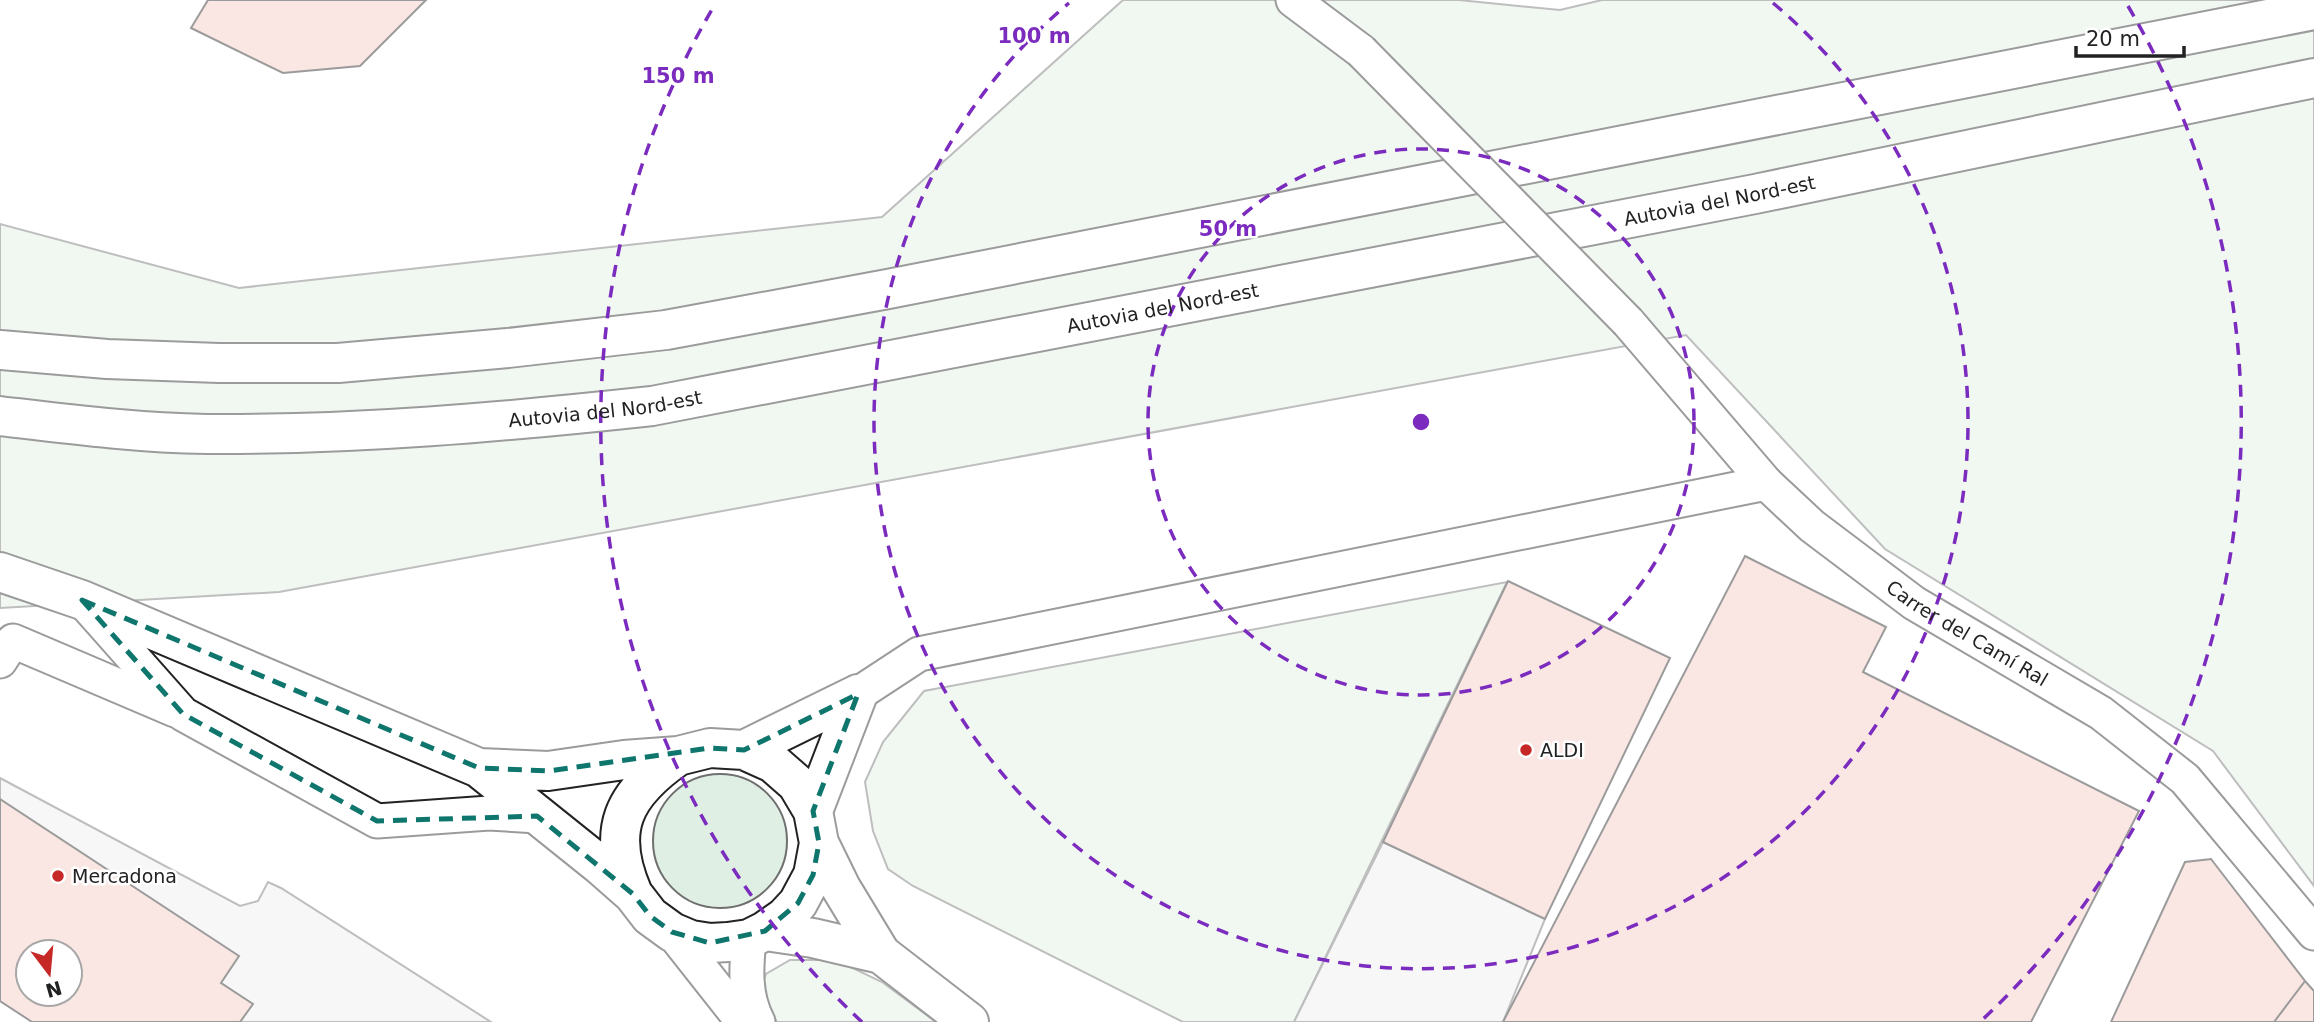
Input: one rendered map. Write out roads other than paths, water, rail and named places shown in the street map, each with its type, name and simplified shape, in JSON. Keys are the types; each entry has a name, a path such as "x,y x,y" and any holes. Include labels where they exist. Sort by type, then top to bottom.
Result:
{"main road":[{"path":"0,350 107,359 205,363 338,363 666,330 915,284 2314,10"},
{"name":"Autovia del Nord-est","path":"0,416 85,426 205,434 490,423 652,406 1755,194 2314,78"},
{"path":"0,572 82,600 479,768 634,894"},
{"path":"744,750 858,694"},
{"path":"757,935 785,916 798,902 813,875 816,827 858,694"},
{"path":"479,768 548,771 624,760 678,756 710,748 744,750 773,763 797,783 841,888 881,954 969,1022"},
{"path":"678,756 640,786 627,808 621,830 619,852 624,873 634,894 650,916 672,932 691,940 710,943 757,935 813,938 881,954"}],"street":[{"name":"Carrer del Camí Ral","path":"1293,0 1361,51 1628,322 1766,483 1812,526 1914,603 2101,713 2185,779 2314,933"},
{"path":"858,694 919,654 1766,483"},
{"path":"82,600 183,714"},
{"path":"0,661 13,641 183,714 377,821 489,813 537,816"},
{"path":"672,932 743,1022"},
{"path":"757,935 746,971 749,1006 758,1022"}],"place":[{"name":"ALDI","path":"1526,750"},
{"name":"Mercadona","path":"58,876"}]}
